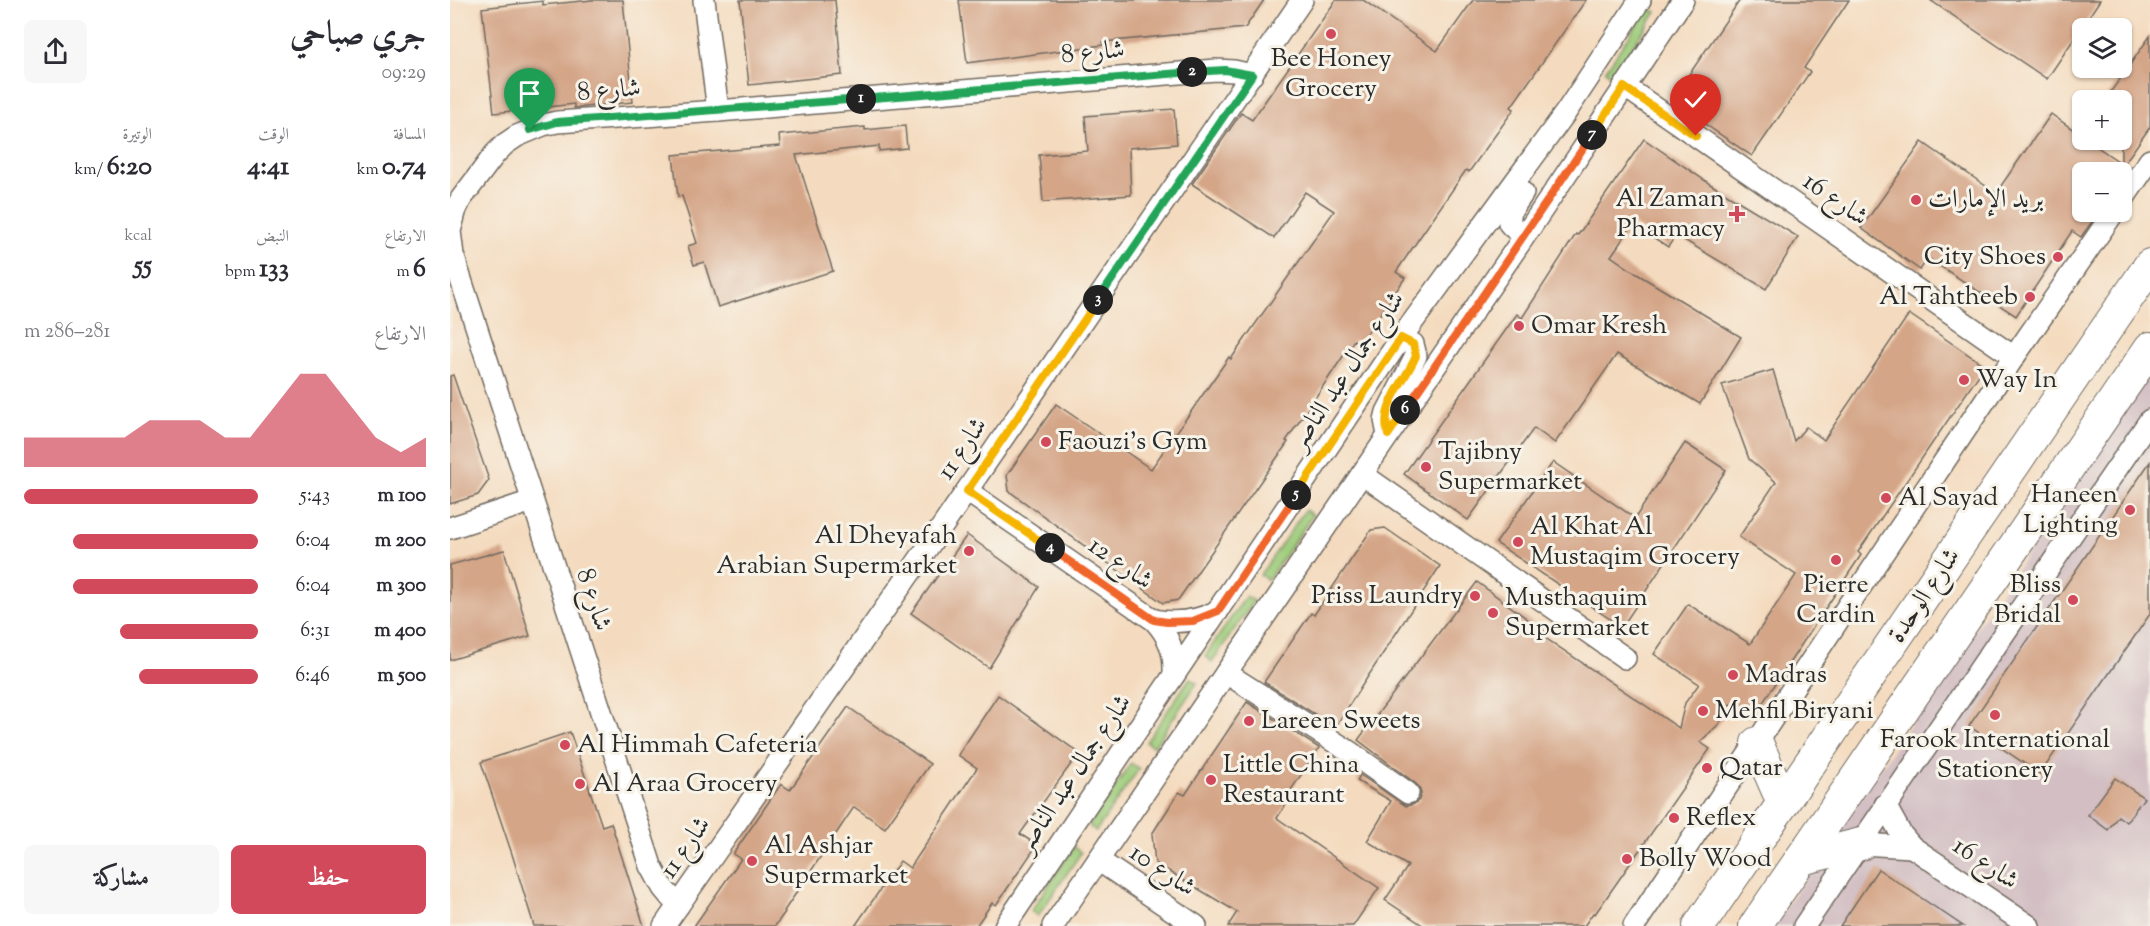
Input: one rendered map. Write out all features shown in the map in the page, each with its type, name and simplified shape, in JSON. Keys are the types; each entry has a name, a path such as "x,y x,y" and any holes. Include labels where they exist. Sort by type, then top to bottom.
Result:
{"highway":[{"name":"شارع الوحدة","path":"1699,926 2150,266"},
{"name":"شارع الوحدة","path":"1755,926 2150,348"},
{"path":"1757,743 1783,803"},
{"path":"1801,859 1861,844"}],"street":[{"path":"704,0 718,111"},
{"name":"شارع 11","path":"664,926 967,491 1302,0"},
{"name":"شارع جمال عبد الناصر","path":"1005,926 1401,338 1566,112 1640,0"},
{"path":"1053,926 1683,0"},
{"name":"شارع 8","path":"678,906 663,888 651,866 453,255 450,231 456,208 461,199 495,154 511,140 530,130 557,122 1216,70 1252,75"},
{"name":"شارع 16","path":"1624,87 2014,357"},
{"path":"1530,228 1525,231 1513,228 1509,223 1509,216 1558,140 1564,127 1566,112"},
{"path":"2132,186 2150,160"},
{"path":"1634,926 2014,357 2107,222"},
{"path":"1388,435 1387,412 1416,356 1413,344 1401,338"},
{"path":"1804,926 2150,420"},
{"path":"1362,474 1625,658"},
{"name":"شارع 12","path":"967,491 1154,620 1168,639 1174,656 1174,675"},
{"path":"450,528 532,501"},
{"name":"شارع 12","path":"1154,620 1193,621 1218,611"},
{"path":"1226,673 1347,750 1408,793"},
{"name":"شارع 16","path":"1885,805 1901,834 1912,846 2029,926"},
{"name":"شارع 16","path":"1861,844 1912,846"},
{"name":"شارع 10","path":"1098,860 1196,926"}],"shaded area":[{"path":"2150,374 2150,926 1773,926"}],"green space":[{"path":"1648,8 1656,12 1612,77 1605,71"},
{"path":"1305,510 1313,515 1268,580 1260,575"},
{"path":"1246,596 1254,601 1212,662 1205,656"},
{"path":"1190,678 1197,683 1154,747 1146,742"},
{"path":"1131,763 1139,769 1096,831 1089,826"},
{"path":"1074,847 1081,853 1038,916 1031,911"}],"building":[{"path":"592,0 623,0 633,102 574,108 574,104 494,113 482,8 543,1 543,5"},
{"path":"740,0 835,0 842,75 749,85"},
{"path":"959,0 1264,0 1245,28 1103,42 1103,45 967,63"},
{"path":"1336,0 1363,0 1437,51 1473,0 1586,0 1511,107 1514,109 1469,172 1466,170 1396,272 1405,278 1360,344 1354,340 1286,441 1288,442 1178,600 1163,603 1009,491 1007,475 1056,404 1151,469 1334,211 1305,192 1274,238 1192,184 1241,113 1252,120"},
{"path":"1740,0 1849,0 1804,68 1810,72 1752,156 1671,101"},
{"path":"1930,0 2100,0 2088,18 2072,18 2072,42 2047,79"},
{"path":"2150,36 2150,127 2125,162 2121,162 2121,150 2132,150 2132,90 2112,90 2120,78 2132,78 2132,62"},
{"path":"1174,109 1177,144 1129,148 1131,195 1043,202 1039,155 1088,151 1085,116"},
{"path":"2051,114 2072,129 2072,150 2102,150 2120,162 2072,162 2072,222 2092,222 2081,237 2072,231 2016,316 1928,258 1920,270 1861,228 1922,142 1996,193"},
{"path":"905,126 907,148 879,151 879,146 796,155 833,271 718,307 704,262 694,265 688,246 697,243 682,196 678,197 673,155 780,146 779,135 865,127 865,130"},
{"path":"1644,139 1710,184 1798,237 1766,289 1676,235 1668,247 1633,224 1611,256 1741,337 1700,404 1617,354 1555,443 1534,428 1468,520 1404,474 1517,314 1522,318 1576,234 1578,235"},
{"path":"1909,314 1985,366 1858,552 1861,555 1752,719 1730,704 1719,724 1700,742 1710,749 1595,914 1593,913 1584,926 1424,926 1385,900 1408,866 1367,841 1391,801 1357,781 1360,775 1406,806 1419,800 1421,794 1415,783 1358,740 1477,582 1544,631 1541,635 1679,728 1685,703 1699,684 1654,654 1688,604 1750,644 1796,575 1739,537 1776,482 1749,459 1722,385 1773,370 1794,441 1806,427 1824,440"},
{"path":"453,375 489,480 478,495 450,504 450,376"},
{"path":"1685,443 1726,470 1622,627 1496,543 1553,462 1635,518"},
{"path":"2150,462 2150,614 2040,774 1969,726"},
{"path":"1385,528 1440,566 1335,727 1264,682 1311,613 1314,615 1371,530"},
{"path":"967,535 1039,587 989,668 911,613"},
{"path":"504,550 530,636 450,660 450,565"},
{"path":"998,695 1079,753 1020,834 1037,845 996,905 992,903 976,926 855,926 900,861 910,868 977,768 958,755"},
{"path":"1247,702 1319,748 1283,802 1286,804 1277,818 1379,888 1353,926 1228,926 1237,912 1155,863 1152,834 1179,792 1185,795"},
{"path":"848,707 930,764 885,828 854,807 775,926 694,926 741,859 733,854 781,784 790,790"},
{"path":"570,732 602,826 611,823 644,926 534,926 481,762"},
{"path":"2115,778 2144,798 2126,822 2118,816 2108,830 2088,815"},
{"path":"1878,869 1963,926 1840,926"}],"place":[{"name":"Bee Honey Grocery","path":"1331,34"},
{"name":"بريد الإمارات","path":"1916,200"},
{"name":"Al Zaman Pharmacy","path":"1737,214"},
{"name":"City Shoes","path":"2058,257"},
{"name":"Al Tahtheeb","path":"2030,297"},
{"name":"Omar Kresh","path":"1519,326"},
{"name":"Way In","path":"1964,380"},
{"name":"Faouzi's Gym","path":"1046,442"},
{"name":"Tajibny Supermarket","path":"1426,467"},
{"name":"Al Sayad","path":"1886,498"},
{"name":"Haneen Lighting","path":"2130,510"},
{"name":"Al Khat Al Mustaqim Grocery","path":"1518,542"},
{"name":"Al Dheyafah Arabian Supermarket","path":"969,551"},
{"name":"Pierre Cardin","path":"1836,560"},
{"name":"Priss Laundry","path":"1475,596"},
{"name":"Bliss Bridal","path":"2073,600"},
{"name":"Musthaquim Supermarket","path":"1493,613"},
{"name":"Madras","path":"1733,675"},
{"name":"Mehfil Biryani","path":"1703,711"},
{"name":"Farook International Stationery","path":"1995,715"},
{"name":"Lareen Sweets","path":"1249,721"},
{"name":"Al Himmah Cafeteria","path":"565,745"},
{"name":"Qatar","path":"1707,768"},
{"name":"Little China Restaurant","path":"1211,780"},
{"name":"Al Araa Grocery","path":"580,784"},
{"name":"Reflex","path":"1674,818"},
{"name":"Bolly Wood","path":"1627,859"},
{"name":"Al Ashjar Supermarket","path":"752,861"}],"route":[{"path":"530,130 557,122 1216,70 1252,75 967,491 1154,620 1167,622 1193,621 1218,611 1401,338 1413,344 1416,356 1389,405 1385,420 1388,435 1624,87 1696,136"}]}
